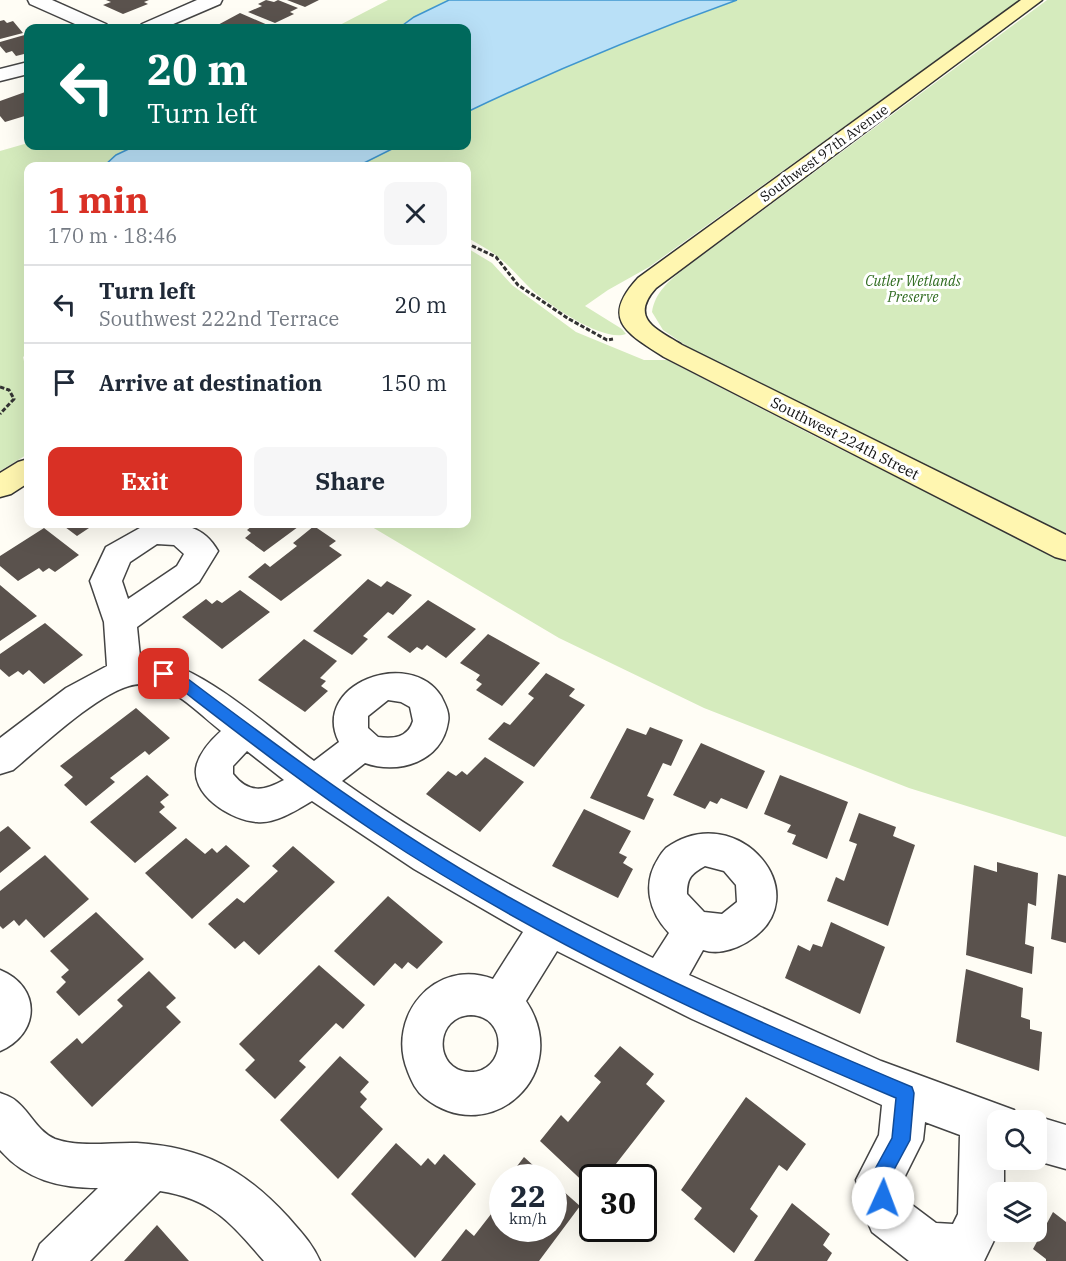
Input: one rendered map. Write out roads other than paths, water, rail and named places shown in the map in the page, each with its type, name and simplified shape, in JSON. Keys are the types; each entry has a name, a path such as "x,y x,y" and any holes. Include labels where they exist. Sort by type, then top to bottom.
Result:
{"street":[{"path":"38,0 90,24"},
{"path":"158,24 213,0"},
{"name":"Southwest 97th Avenue","path":"631,316 629,305 647,283 1033,0"},
{"path":"0,75 24,69"},
{"name":"Southwest 224th Street","path":"631,316 655,339 732,381 1066,549"},
{"path":"0,487 24,472"},
{"path":"120,622 125,673"},
{"path":"0,759 81,698 125,673 144,671 164,674 183,683 312,781 439,864 549,927 661,983 824,1059 905,1093 987,1123"},
{"path":"247,731 222,753 214,765 215,777 223,788 234,797 252,806 265,806 312,781 342,762 361,745"},
{"path":"501,1002 549,927"},
{"path":"661,983 694,929"},
{"path":"0,990 10,1001 10,1008 5,1025 0,1030"},
{"path":"905,1093 901,1140 879,1180 888,1216 928,1246 966,1248 981,1216 987,1155"},
{"path":"0,1115 27,1146 42,1156 62,1164 153,1166 184,1172 215,1184 237,1200 296,1261"},
{"path":"1047,1141 1066,1147"},
{"path":"57,1261 153,1166"}],"water":[{"path":"449,0 737,0 600,53 471,110 471,24 404,24"},
{"path":"127,150 390,150 366,162 108,162"}],"park label":[{"name":"Cutler Wetlands Preserve","path":"913,290"}]}
